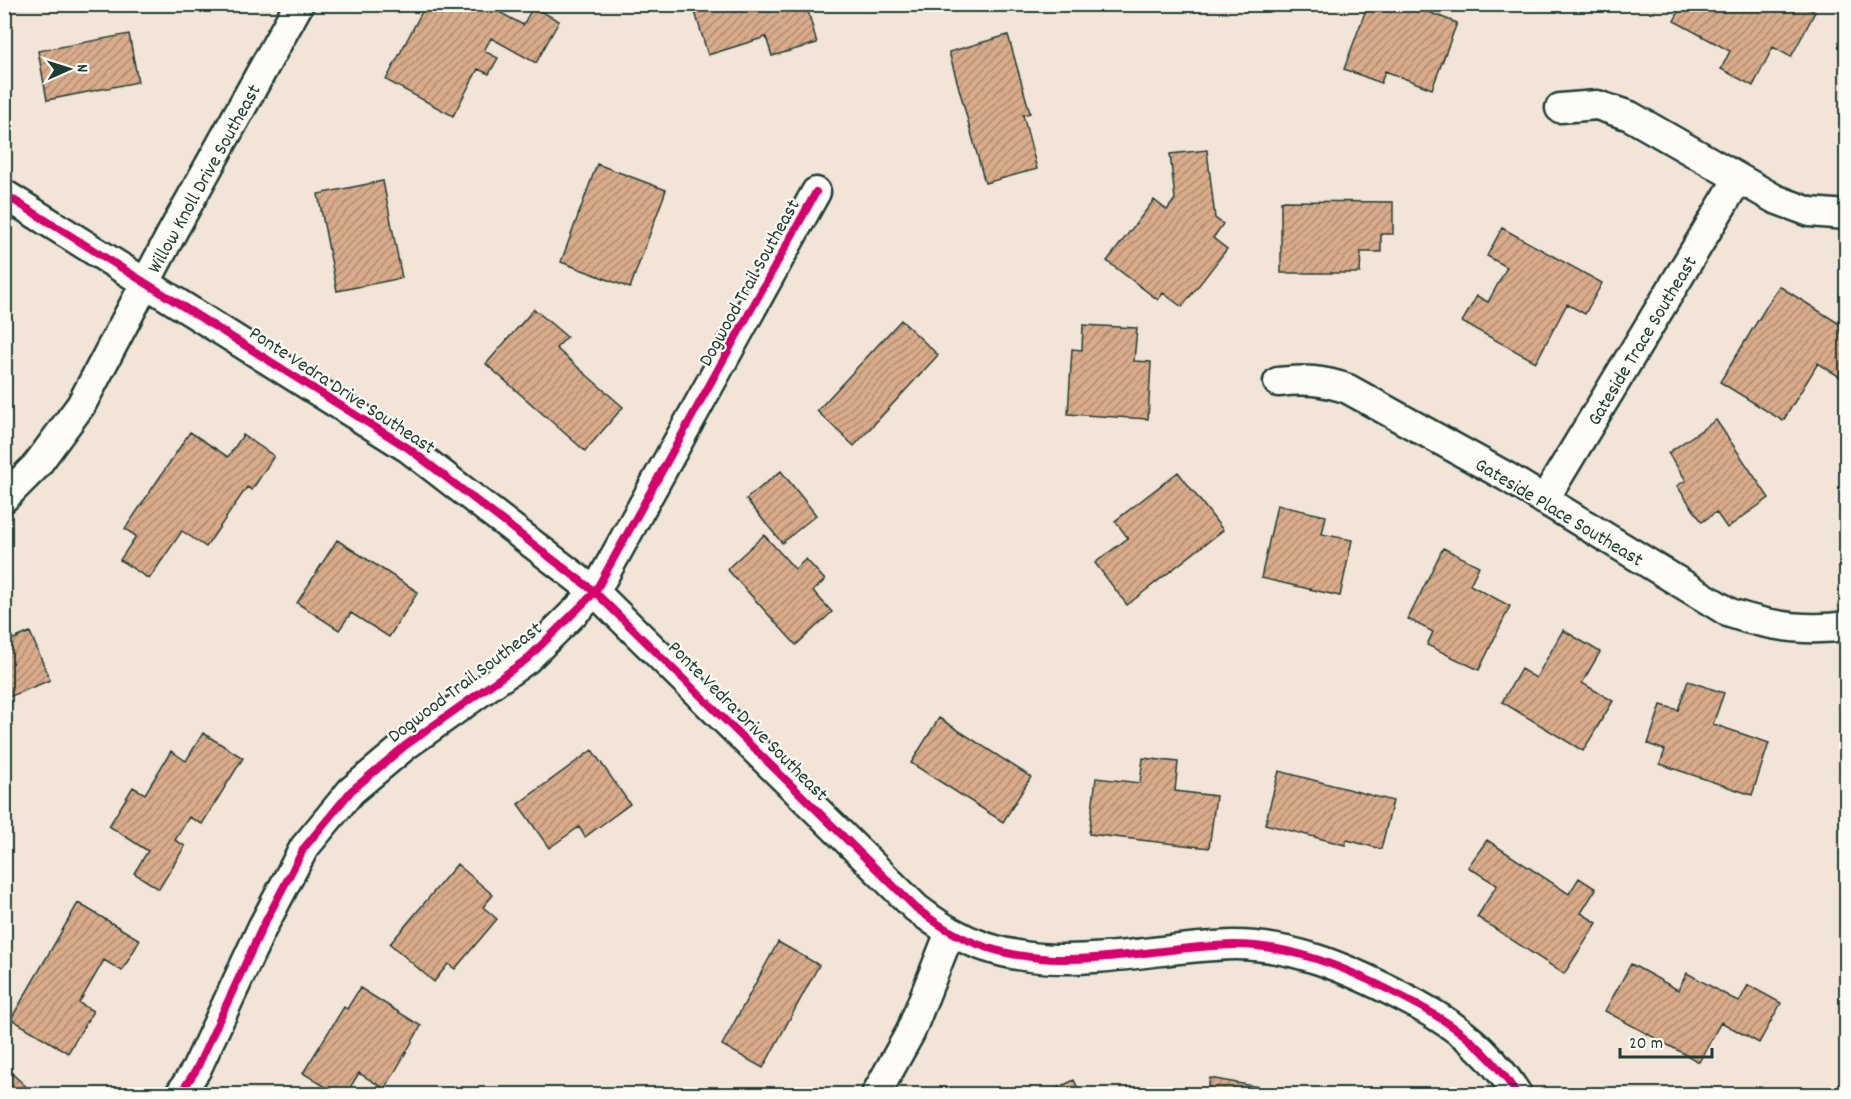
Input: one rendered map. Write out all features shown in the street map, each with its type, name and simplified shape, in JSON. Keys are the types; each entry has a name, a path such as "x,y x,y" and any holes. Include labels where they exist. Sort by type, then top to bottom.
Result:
{"street":[{"name":"Willow Knoll Drive Southeast","path":"4,498 36,466 81,405 299,4"},
{"path":"1560,108 1598,105 1630,116 1708,158 1737,179 1775,199 1810,212 1846,215"},
{"name":"Gateside Trace Southeast","path":"1544,500 1737,179"},
{"name":"Dogwood Trail Southeast","path":"180,1095 196,1070 262,928 304,848 331,815 351,791 406,745 527,659 595,592 816,192"},
{"name":"Ponte Vedra Drive Southeast","path":"4,194 408,448 595,592 916,908 950,932 982,945 1021,956 1068,961 1235,945 1275,948 1320,959 1379,985 1456,1026 1483,1052 1517,1095"},
{"name":"Gateside Place Southeast","path":"1278,382 1305,379 1328,381 1348,389 1544,500 1730,613 1759,623 1789,627 1828,629 1846,626"},
{"path":"876,1095 910,1033 950,932"}],"building":[{"path":"426,4 502,4 505,6 501,13 523,25 533,7 559,21 536,63 491,38 484,51 498,58 489,74 478,69 453,116 386,80"},
{"path":"806,4 817,43 772,56 766,37 708,55 693,5"},
{"path":"1368,4 1428,4 1426,11 1457,23 1432,89 1385,71 1381,83 1344,69"},
{"path":"1683,4 1800,4 1815,12 1791,57 1773,47 1753,86 1721,69 1730,51 1674,21"},
{"path":"129,34 138,82 47,100 38,51"},
{"path":"1008,35 1030,113 1023,115 1037,169 985,183 949,52"},
{"path":"1207,150 1215,218 1223,224 1213,238 1227,249 1182,307 1163,293 1158,300 1107,261 1154,200 1167,210 1175,199 1170,154"},
{"path":"597,164 666,190 630,288 561,262"},
{"path":"383,181 402,278 337,291 318,194"},
{"path":"1281,201 1393,202 1393,234 1381,234 1381,252 1361,252 1360,273 1281,273"},
{"path":"1502,228 1602,283 1585,314 1567,304 1536,362 1462,322 1477,296 1488,302 1507,267 1487,256"},
{"path":"1779,286 1846,328 1846,374 1843,379 1818,363 1783,421 1720,382"},
{"path":"534,309 567,337 556,348 623,407 585,451 486,364"},
{"path":"901,320 938,355 854,446 817,411"},
{"path":"1083,325 1137,328 1134,361 1151,362 1148,419 1068,414 1072,349 1082,350"},
{"path":"1716,420 1769,498 1727,528 1716,512 1702,522 1677,486 1686,480 1668,453"},
{"path":"190,432 228,457 243,435 274,456 252,490 247,487 206,547 182,531 149,579 120,560 136,536 125,529"},
{"path":"781,471 816,515 782,543 746,499"},
{"path":"1178,472 1223,530 1127,605 1095,563 1128,538 1115,521"},
{"path":"1844,494 1846,494 1846,549 1844,549"},
{"path":"1277,505 1326,516 1322,534 1352,540 1340,596 1261,578"},
{"path":"764,535 795,569 806,559 825,580 813,591 832,612 796,645 727,569"},
{"path":"337,540 418,592 389,637 351,613 339,630 297,603"},
{"path":"1443,548 1479,566 1470,585 1510,606 1479,670 1427,645 1433,632 1408,619"},
{"path":"1563,630 1600,652 1582,683 1613,701 1583,751 1502,702 1521,669 1536,678"},
{"path":"30,632 50,680 4,699 4,643"},
{"path":"1688,681 1724,693 1713,724 1769,743 1752,795 1660,764 1665,750 1648,744 1661,705 1678,710"},
{"path":"939,718 1031,777 1003,822 911,763"},
{"path":"203,733 243,758 202,824 189,817 175,840 185,846 159,889 134,873 148,851 109,826 133,787 145,794 171,751 186,761"},
{"path":"592,750 630,804 585,837 579,827 549,848 518,804"},
{"path":"1143,758 1178,762 1175,791 1216,796 1209,848 1089,834 1096,778 1140,783"},
{"path":"1279,771 1393,801 1381,849 1347,840 1345,845 1265,824"},
{"path":"1487,840 1569,894 1579,878 1596,889 1581,913 1597,923 1564,974 1477,917 1497,885 1468,867"},
{"path":"457,864 493,895 483,907 497,919 455,969 448,964 434,982 390,944"},
{"path":"78,903 140,940 122,971 104,960 79,1003 93,1011 68,1053 11,1019"},
{"path":"778,942 819,965 763,1068 722,1045"},
{"path":"1631,964 1678,990 1687,973 1739,1002 1748,985 1781,1003 1759,1043 1721,1022 1699,1062 1605,1011"},
{"path":"360,988 421,1026 385,1089 359,1073 346,1094 337,1094 303,1073 344,1007 347,1009"},
{"path":"4,1066 34,1094 4,1094"},
{"path":"1210,1078 1297,1094 1207,1094"},
{"path":"1074,1080 1081,1094 1045,1094"}],"cycle path":[{"path":"180,1094 196,1070 262,928 304,848 351,791 406,745 527,659 595,592 816,192"},
{"path":"4,194 408,448 595,592 916,908 946,929 984,947 1019,955 1054,959 1234,945 1256,946 1298,954 1358,975 1433,1013 1479,1048 1493,1062 1517,1094"}]}
